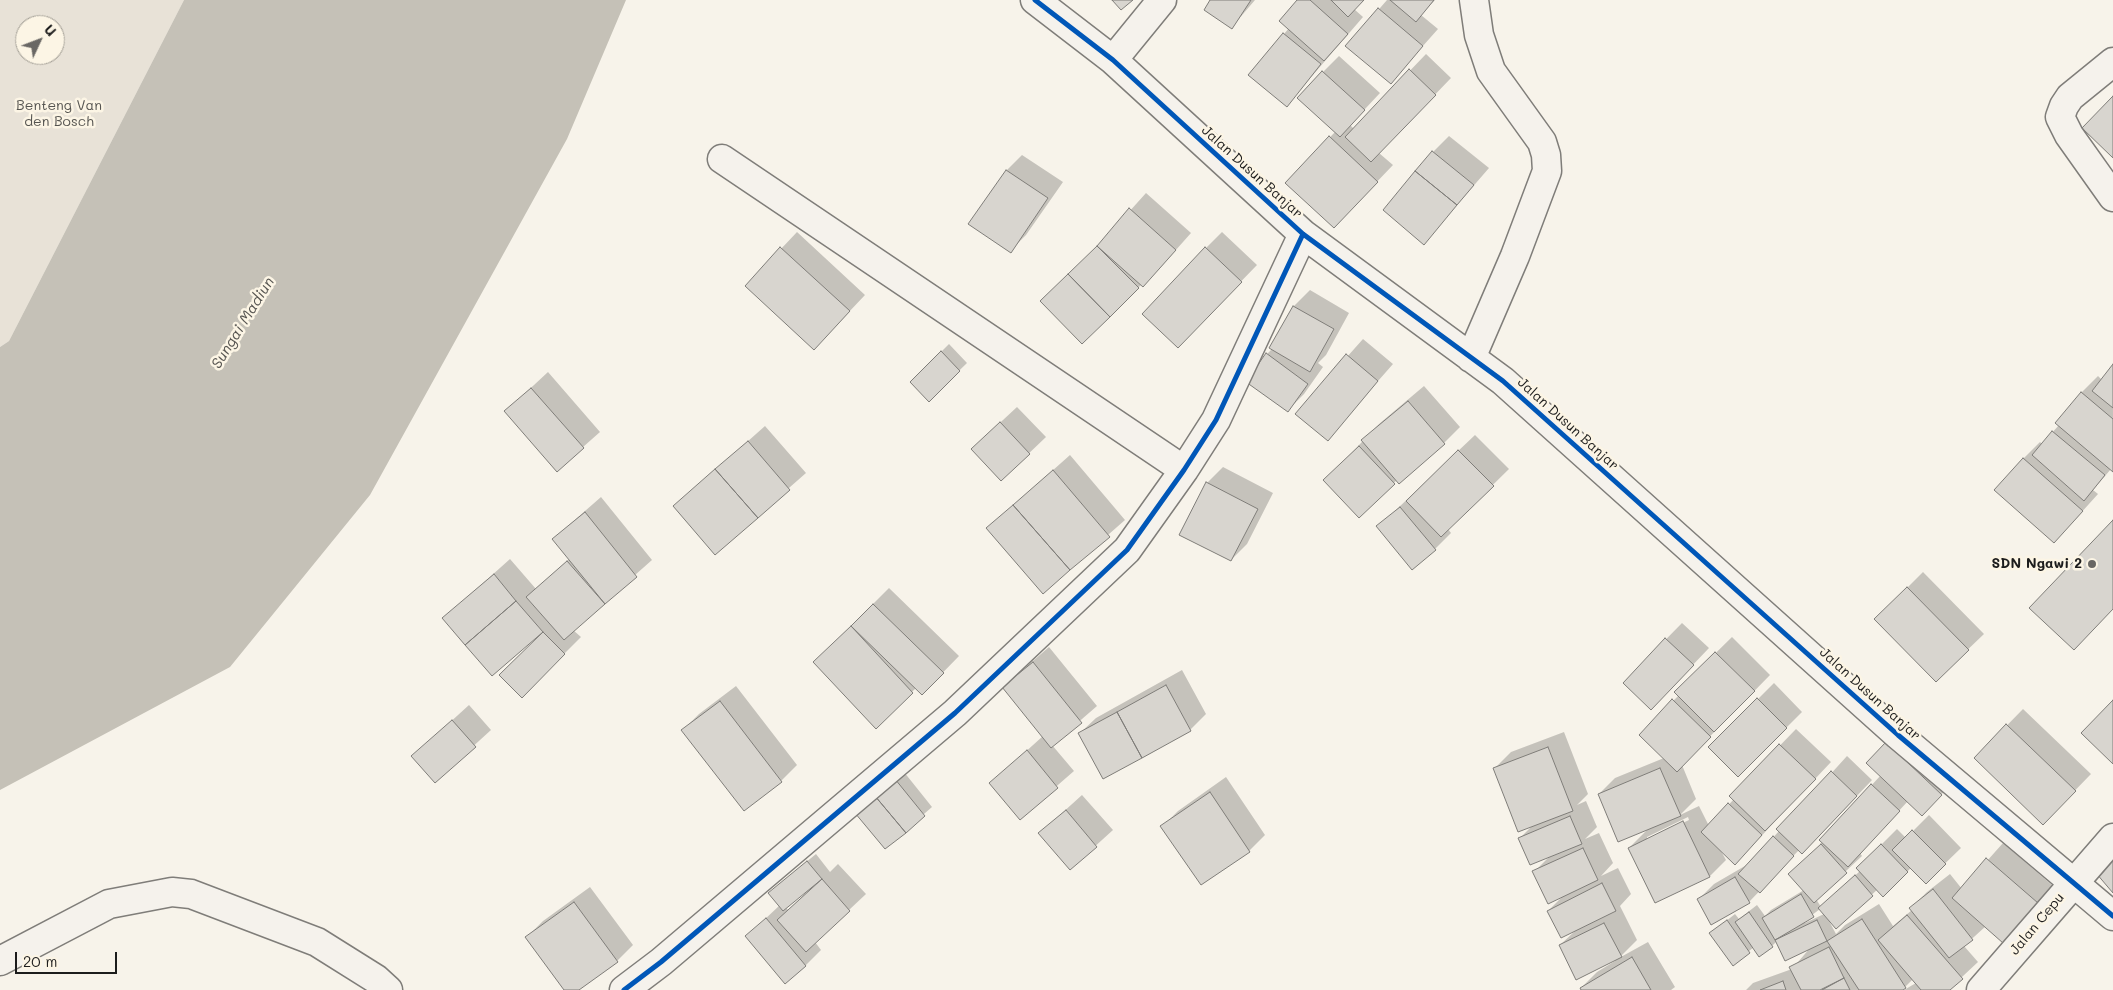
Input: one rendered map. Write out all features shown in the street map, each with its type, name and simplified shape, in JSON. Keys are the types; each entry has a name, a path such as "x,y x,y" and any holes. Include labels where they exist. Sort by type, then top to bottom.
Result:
{"street":[{"name":"Jalan Dusun Banjar","path":"1035,0 1113,60 1303,234 1510,387 1898,735 2113,916"},
{"path":"1113,60 1162,0"},
{"path":"1471,358 1515,256 1547,171 1546,155 1542,142 1491,71 1479,36 1474,0"},
{"path":"2113,62 2070,98 2064,106 2060,117 2068,135 2113,197"},
{"path":"722,159 1184,470"},
{"path":"624,990 661,962 955,713 1127,550 1184,470 1216,420 1303,234"},
{"name":"Jalan Cepu","path":"1982,990 2072,882 2113,838"},
{"path":"0,962 109,904 172,892 191,894 317,942 376,979 388,990"}],"green space":[{"name":"Benteng Van den Bosch","path":"0,0 184,0 9,341 0,347"}],"water":[{"name":"Sungai Madiun","path":"184,0 626,0 567,139 370,495 230,667 0,790 0,347 9,341"}],"building":[{"path":"1112,0 1133,0 1121,10"},
{"path":"1210,0 1251,0 1232,29 1204,10"},
{"path":"1297,0 1310,0 1348,34 1324,61 1279,21"},
{"path":"1331,0 1364,0 1348,17"},
{"path":"1390,0 1434,0 1416,22"},
{"path":"1378,8 1423,46 1391,84 1345,46"},
{"path":"1283,33 1321,64 1287,107 1248,75"},
{"path":"1409,69 1436,95 1371,162 1345,137"},
{"path":"1322,71 1365,110 1340,137 1297,98"},
{"path":"2113,96 2113,158 2082,128"},
{"path":"1329,136 1378,182 1334,228 1285,183"},
{"path":"1432,151 1474,185 1457,205 1415,171"},
{"path":"1006,170 1048,198 1011,253 968,224"},
{"path":"1415,171 1457,205 1424,245 1383,210"},
{"path":"1129,208 1176,250 1143,287 1097,246"},
{"path":"1097,246 1139,288 1110,317 1068,274"},
{"path":"780,247 850,311 814,350 745,286"},
{"path":"1205,247 1242,282 1178,348 1142,314"},
{"path":"1068,274 1110,317 1082,344 1040,301"},
{"path":"1293,306 1334,329 1310,372 1269,348"},
{"path":"941,351 960,371 929,402 910,382"},
{"path":"1266,353 1308,384 1288,412 1246,382"},
{"path":"1346,354 1378,381 1328,441 1295,414"},
{"path":"2113,364 2113,408 2092,391"},
{"path":"531,388 584,448 557,472 504,411"},
{"path":"2081,392 2113,419 2113,472 2055,423"},
{"path":"1408,401 1445,444 1399,484 1361,440"},
{"path":"1000,422 1030,454 1001,481 971,449"},
{"path":"2052,431 2105,475 2084,501 2032,455"},
{"path":"748,441 790,490 758,518 715,469"},
{"path":"1359,446 1395,484 1359,518 1323,480"},
{"path":"1458,450 1494,486 1441,537 1406,501"},
{"path":"2023,458 2083,511 2054,543 1994,490"},
{"path":"715,469 758,518 715,555 673,506"},
{"path":"1053,470 1110,537 1070,570 1013,505"},
{"path":"1206,482 1258,509 1231,561 1179,535"},
{"path":"1013,505 1070,570 1043,594 986,528"},
{"path":"1400,507 1436,550 1412,570 1376,526"},
{"path":"585,512 637,577 605,604 552,539"},
{"name":"SDN Ngawi 2","path":"2113,520 2113,609 2074,650 2029,608"},
{"path":"567,561 605,604 564,640 526,597"},
{"path":"494,574 516,601 465,645 442,618"},
{"path":"1907,587 1969,650 1936,682 1874,619"},
{"path":"516,601 543,632 492,676 465,645"},
{"path":"873,604 944,673 922,695 851,626"},
{"path":"851,626 913,693 876,729 813,662"},
{"path":"543,632 565,654 522,698 499,675"},
{"path":"1665,638 1694,665 1651,710 1623,683"},
{"path":"1715,652 1755,691 1714,732 1674,692"},
{"path":"1033,662 1082,723 1051,748 1002,687"},
{"path":"1166,685 1191,731 1142,758 1117,712"},
{"path":"1757,698 1787,728 1738,777 1708,747"},
{"path":"1672,699 1711,737 1677,772 1639,735"},
{"path":"2113,700 2113,764 2081,733"},
{"path":"720,701 782,782 744,811 681,730"},
{"path":"1117,712 1142,758 1103,779 1078,733"},
{"path":"452,720 476,747 435,783 411,756"},
{"path":"2006,724 2076,791 2043,825 1974,758"},
{"path":"1886,742 1942,795 1922,816 1866,763"},
{"path":"1779,744 1816,779 1765,831 1729,796"},
{"path":"1548,747 1573,811 1518,832 1493,768"},
{"path":"1027,750 1058,788 1020,820 989,783"},
{"path":"1660,768 1681,816 1618,842 1598,794"},
{"path":"1831,771 1857,796 1802,854 1776,829"},
{"path":"895,779 925,816 906,833 875,796"},
{"path":"1871,784 1900,811 1848,867 1819,840"},
{"path":"1210,792 1250,852 1201,885 1160,826"},
{"path":"875,796 906,833 885,849 855,813"},
{"path":"1728,803 1762,835 1735,865 1701,832"},
{"path":"1066,810 1097,847 1070,870 1038,833"},
{"path":"1570,816 1582,844 1530,865 1518,838"},
{"path":"1683,821 1710,877 1655,903 1628,848"},
{"path":"1912,830 1946,864 1926,884 1892,850"},
{"path":"1773,836 1794,856 1760,893 1738,874"},
{"path":"1821,844 1847,873 1814,903 1788,874"},
{"path":"1881,844 1908,872 1883,897 1856,868"},
{"path":"1583,848 1598,880 1548,904 1532,871"},
{"path":"1986,858 2038,903 2003,943 1952,898"},
{"path":"2113,859 2113,893 2096,873"},
{"path":"807,861 822,879 783,911 768,893"},
{"path":"1855,875 1873,896 1836,929 1818,908"},
{"path":"1735,877 1750,903 1711,925 1697,899"},
{"path":"822,879 850,911 806,952 777,920"},
{"path":"1602,883 1616,911 1561,938 1547,911"},
{"path":"1933,889 1973,940 1949,958 1909,908"},
{"path":"1801,894 1814,917 1775,940 1762,918"},
{"path":"574,902 618,962 579,990 564,990 525,937"},
{"path":"1749,912 1773,947 1759,957 1735,922"},
{"path":"1907,915 1963,979 1950,990 1921,990 1878,940"},
{"path":"766,918 806,966 785,984 745,936"},
{"path":"1862,919 1906,988 1903,990 1859,990 1827,941"},
{"path":"1727,920 1750,953 1733,966 1709,933"},
{"path":"1817,920 1827,941 1785,961 1775,940"},
{"path":"1604,923 1622,957 1576,980 1559,945"},
{"path":"1829,947 1844,978 1820,990 1801,990 1789,967"},
{"path":"1632,957 1651,990 1581,990 1580,988"},
{"path":"1844,978 1850,990 1822,990"},
{"path":"1783,981 1786,990 1760,990"}],"cycle path":[{"path":"1035,0 1113,60 1303,234 1503,381 1898,735 2113,916"},
{"path":"624,990 661,962 955,713 1127,550 1184,470 1216,420 1303,234"}],"place":[{"name":"SDN Ngawi 2","path":"2092,564"}]}
